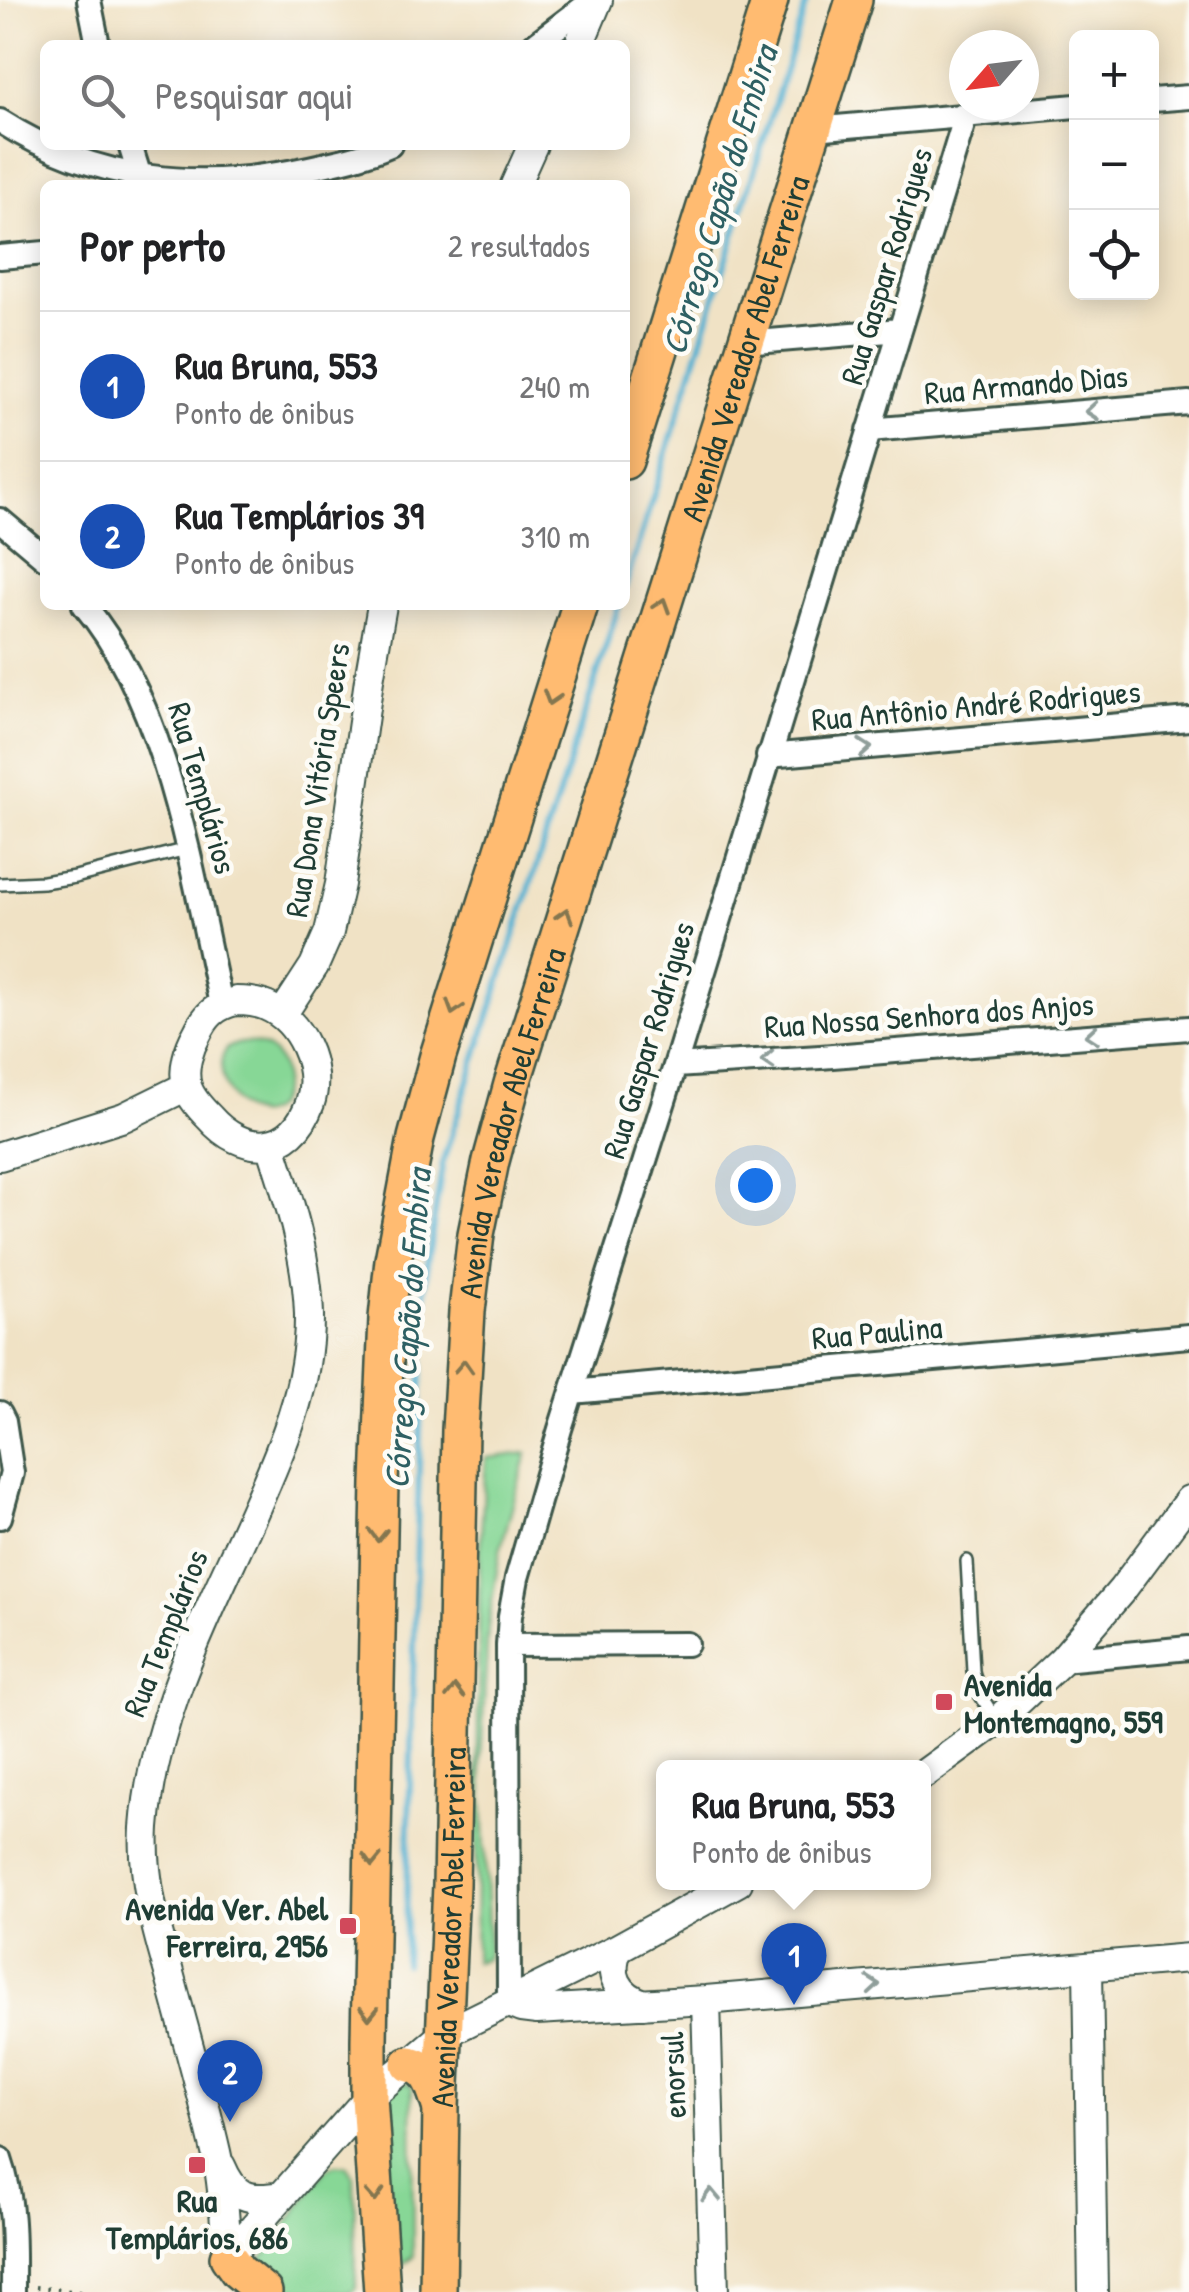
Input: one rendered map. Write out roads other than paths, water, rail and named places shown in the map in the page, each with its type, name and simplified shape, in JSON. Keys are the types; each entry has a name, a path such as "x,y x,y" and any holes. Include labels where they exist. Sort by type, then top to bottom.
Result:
{"main road":[{"path":"630,445 770,0"},
{"name":"Avenida Vereador Abel Ferreira","path":"438,2278 460,1430 476,1234 512,1084 854,0"},
{"path":"382,2292 369,2097 380,1482 394,1260 403,1198 438,1056 578,610"},
{"path":"408,2064 426,2071 440,2107"},
{"path":"227,2274 238,2271 264,2292"},
{"path":"396,2292 438,2278"}],"street":[{"path":"89,0 97,40"},
{"path":"541,40 596,0"},
{"path":"580,40 596,0"},
{"path":"1159,99 1189,97"},
{"path":"1039,109 1069,107"},
{"path":"814,129 949,117"},
{"name":"Rua Gaspar Rodrigues","path":"509,2003 508,1645 517,1578 964,120"},
{"path":"0,121 40,144"},
{"path":"53,150 134,180"},
{"path":"131,150 137,180"},
{"path":"217,180 286,172 375,150"},
{"path":"517,180 531,150"},
{"path":"0,257 40,253"},
{"path":"745,343 900,330"},
{"name":"Rua Armando Dias","path":"869,430 1189,402"},
{"path":"0,520 40,554"},
{"name":"Rua Templários","path":"88,610 140,694 187,849 220,1004"},
{"name":"Rua Dona Vitória Speers","path":"282,1016 330,932 381,610"},
{"name":"Rua Antônio André Rodrigues","path":"768,756 1189,718"},
{"path":"236,1001 265,1005 282,1016 300,1036 311,1059 312,1097 304,1117 290,1133 271,1145 254,1146 236,1140 216,1125 187,1086 186,1066 203,1021 220,1004 236,1001"},
{"name":"Rua Nossa Senhora dos Anjos","path":"674,1066 1189,1028"},
{"path":"0,1156 124,1118 187,1086"},
{"name":"Rua Templários","path":"271,1145 303,1256 308,1314 299,1397 283,1446 177,1685 160,1735 145,1834 155,1925 217,2156 235,2191 249,2198 282,2196"},
{"name":"Rua Paulina","path":"572,1392 1189,1336"},
{"path":"0,1413 12,1473 0,1516"},
{"path":"931,1769 997,1721 1062,1660 1122,1590 1189,1500"},
{"path":"508,1645 687,1644"},
{"path":"1062,1660 1189,1648"},
{"path":"227,2274 282,2196 369,2097 444,2034 618,1948 723,1890"},
{"path":"618,1948 613,1971 616,1983 622,1993 644,2004"},
{"name":"enorsul","path":"714,2292 706,2000 1189,1958"},
{"path":"1088,1967 1093,2292"},
{"path":"567,1974 566,1992 577,2008"},
{"path":"509,2003 537,2010 706,2000"},
{"name":"Rua Templários","path":"217,2156 227,2274"},
{"path":"0,2159 11,2206 12,2288"}],"lane":[{"path":"0,884 74,877 187,849"},
{"path":"967,1561 973,1672 978,1694 997,1721"}],"waterway":[{"name":"Córrego Capão do Embira","path":"630,571 807,0"},
{"name":"Córrego Capão do Embira","path":"405,1964 422,1362 427,1264 443,1161 617,610"}],"place":[{"name":"Avenida Montemagno, 559","path":"944,1702"},
{"name":"Avenida Ver. Abel Ferreira, 2956","path":"348,1926"},
{"name":"Rua Bruna, 553","path":"794,2005"},
{"name":"Rua Templários 39","path":"230,2122"},
{"name":"Rua Templários, 686","path":"197,2165"}]}
